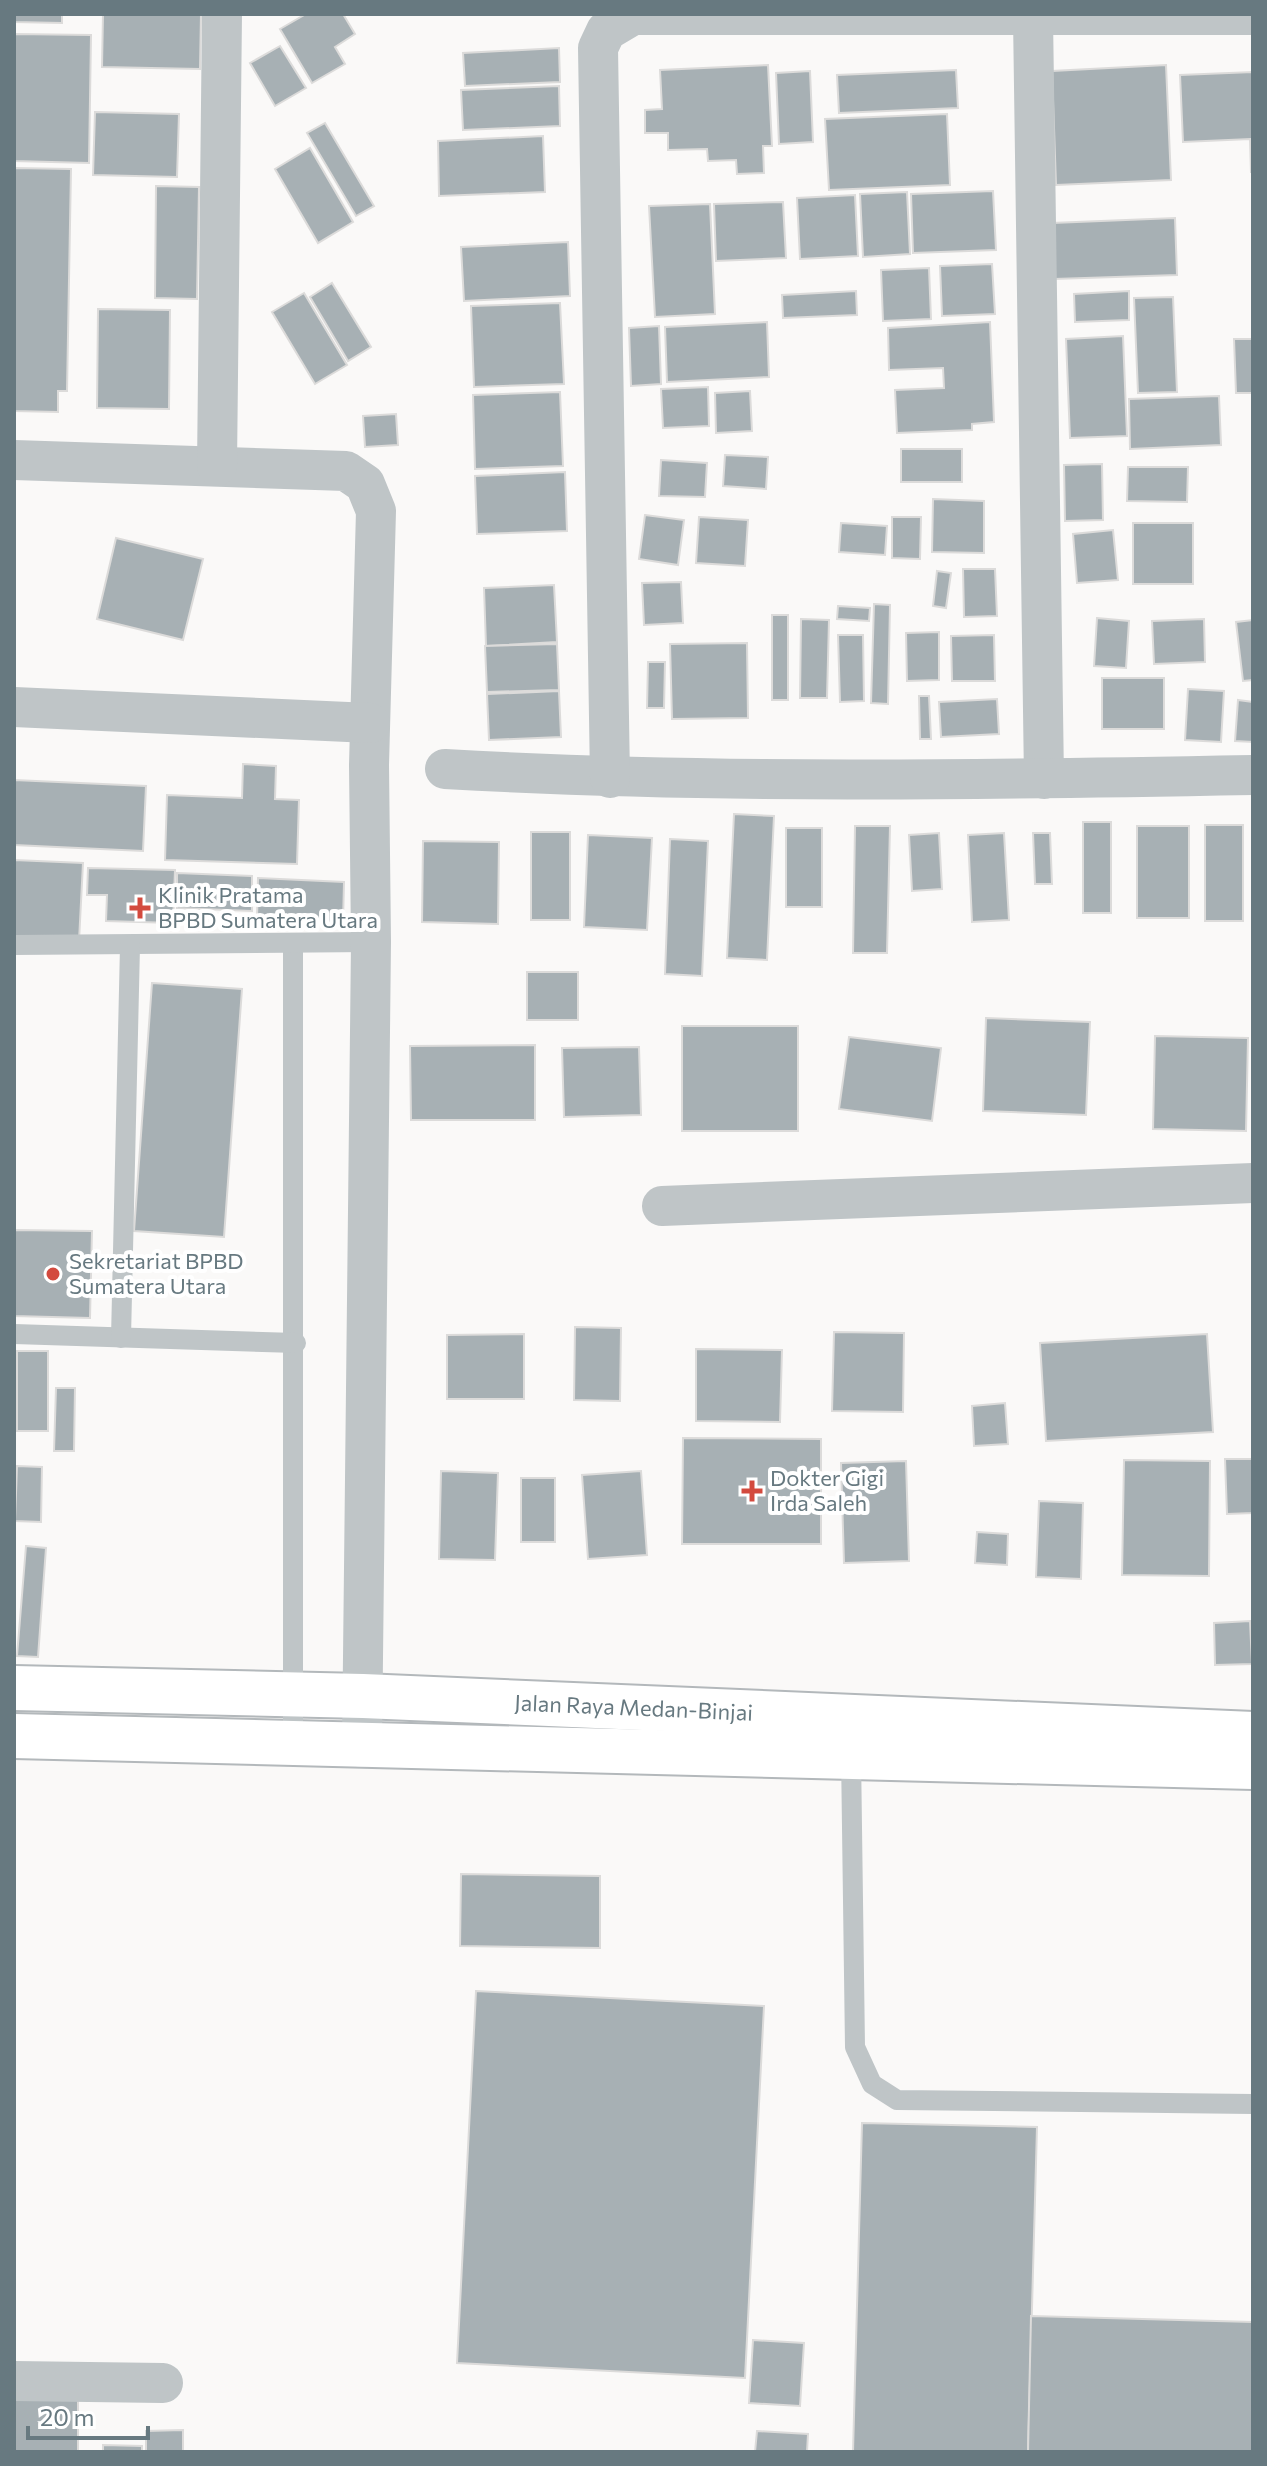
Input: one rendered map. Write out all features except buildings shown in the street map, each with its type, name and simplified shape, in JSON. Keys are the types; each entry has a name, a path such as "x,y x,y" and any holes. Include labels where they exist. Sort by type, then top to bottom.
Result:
{"highway":[{"name":"Jalan Raya Medan-Binjai","path":"14,1688 363,1696 851,1738 1253,1767"},
{"name":"Jalan Raya Medan-Binjai","path":"14,1736 362,1747 1253,1734"}],"street":[{"path":"217,466 222,14"},
{"path":"610,778 598,48 606,31 633,15 1253,15"},
{"path":"1033,17 1044,779"},
{"path":"14,460 346,471 365,484 376,511 370,723 371,942 362,1747"},
{"path":"14,707 370,723"},
{"path":"445,769 610,778 1044,779 1253,775"},
{"path":"662,1206 1253,1183"},
{"path":"14,2381 163,2383"}],"lane":[{"path":"14,945 371,942"},
{"path":"293,943 296,1343 293,1745"},
{"path":"121,1338 130,946"},
{"path":"14,1334 296,1343"},
{"path":"851,1738 855,2047 872,2084 897,2100 1253,2104"}],"place":[{"name":"Klinik Pratama BPBD Sumatera Utara","path":"140,908"},
{"name":"Sekretariat BPBD Sumatera Utara","path":"53,1274"},
{"name":"Dokter Gigi Irda Saleh","path":"752,1491"}]}
